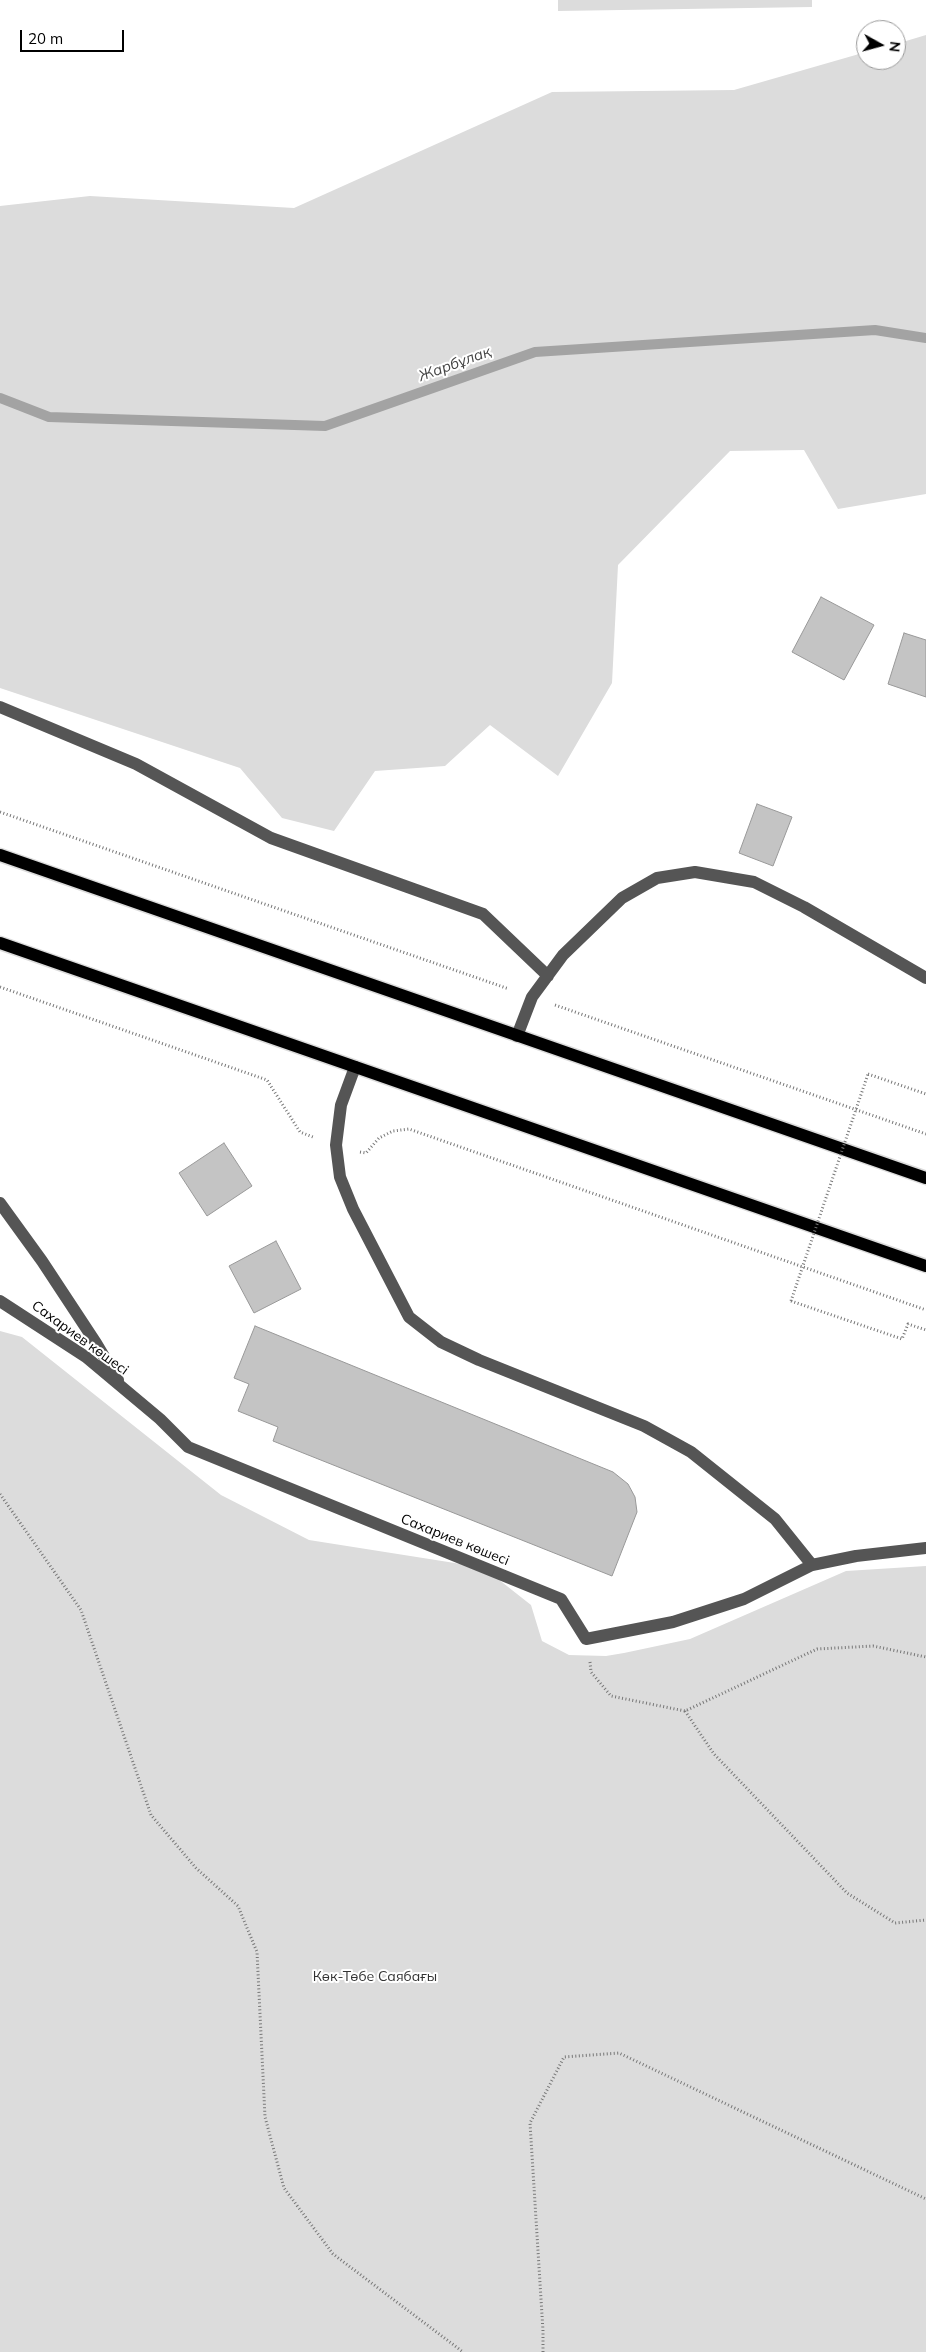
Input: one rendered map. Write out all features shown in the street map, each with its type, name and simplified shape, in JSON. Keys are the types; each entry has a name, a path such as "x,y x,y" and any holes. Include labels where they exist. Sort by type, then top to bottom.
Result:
{"main road":[{"path":"0,855 926,1178"},
{"path":"0,943 926,1266"}],"street":[{"path":"0,707 136,764 271,838 483,914 548,976"},
{"path":"516,1036 532,997 563,955 622,898 657,878 696,872 754,882 804,907 926,978"},
{"path":"354,1067 341,1106 336,1144 340,1177 353,1209 409,1316 441,1342 479,1360 644,1426 691,1452 775,1518 812,1565"},
{"path":"0,1203 80,1318 123,1388"},
{"name":"Сахариев көшесі","path":"0,1301 86,1357 160,1419 188,1447 560,1599 586,1639"},
{"path":"586,1639 673,1622 744,1599 812,1565 856,1556 926,1548"}],"path":[{"path":"0,812 926,1134"},
{"path":"0,987 268,1080 300,1132"},
{"path":"926,1094 868,1074 790,1301 902,1339 908,1324 926,1330"},
{"path":"366,1153 379,1138 393,1131 409,1130 926,1310"},
{"path":"0,1494 81,1610 151,1815 196,1868 238,1906 257,1952 265,2117 284,2188 333,2254 463,2352"},
{"path":"586,1639 592,1672 611,1696 685,1711 816,1649 874,1646 926,1657"},
{"path":"685,1711 714,1754 847,1893 895,1923 926,1920"},
{"path":"543,2352 544,2331 530,2123 564,2057 619,2053 926,2199"}],"green space":[{"path":"558,0 812,0 812,7 558,11"},
{"path":"926,35 926,494 838,509 804,450 730,451 618,565 612,683 558,776 490,725 445,766 375,771 334,831 282,818 240,768 0,688 0,206 90,196 294,208 552,92 734,90 856,55 856,70 906,70 906,41"},
{"name":"Көк-Төбе Саябағы","path":"0,1331 22,1337 221,1495 309,1540 461,1564 498,1579 531,1605 542,1641 569,1655 606,1656 690,1639 846,1571 926,1566 926,2352 0,2352"}],"building":[{"path":"821,597 874,625 844,680 792,652"},
{"path":"904,633 926,640 926,697 888,684"},
{"path":"757,804 792,817 773,866 739,853"},
{"path":"224,1143 252,1186 207,1216 179,1173"},
{"path":"276,1241 301,1289 254,1313 229,1266"},
{"path":"255,1326 613,1472 628,1484 635,1497 637,1512 612,1576 273,1441 278,1427 238,1411 249,1384 234,1378"}],"waterway":[{"name":"Жарбұлақ","path":"0,398 49,417 325,426 535,352 875,330 926,338"}]}
